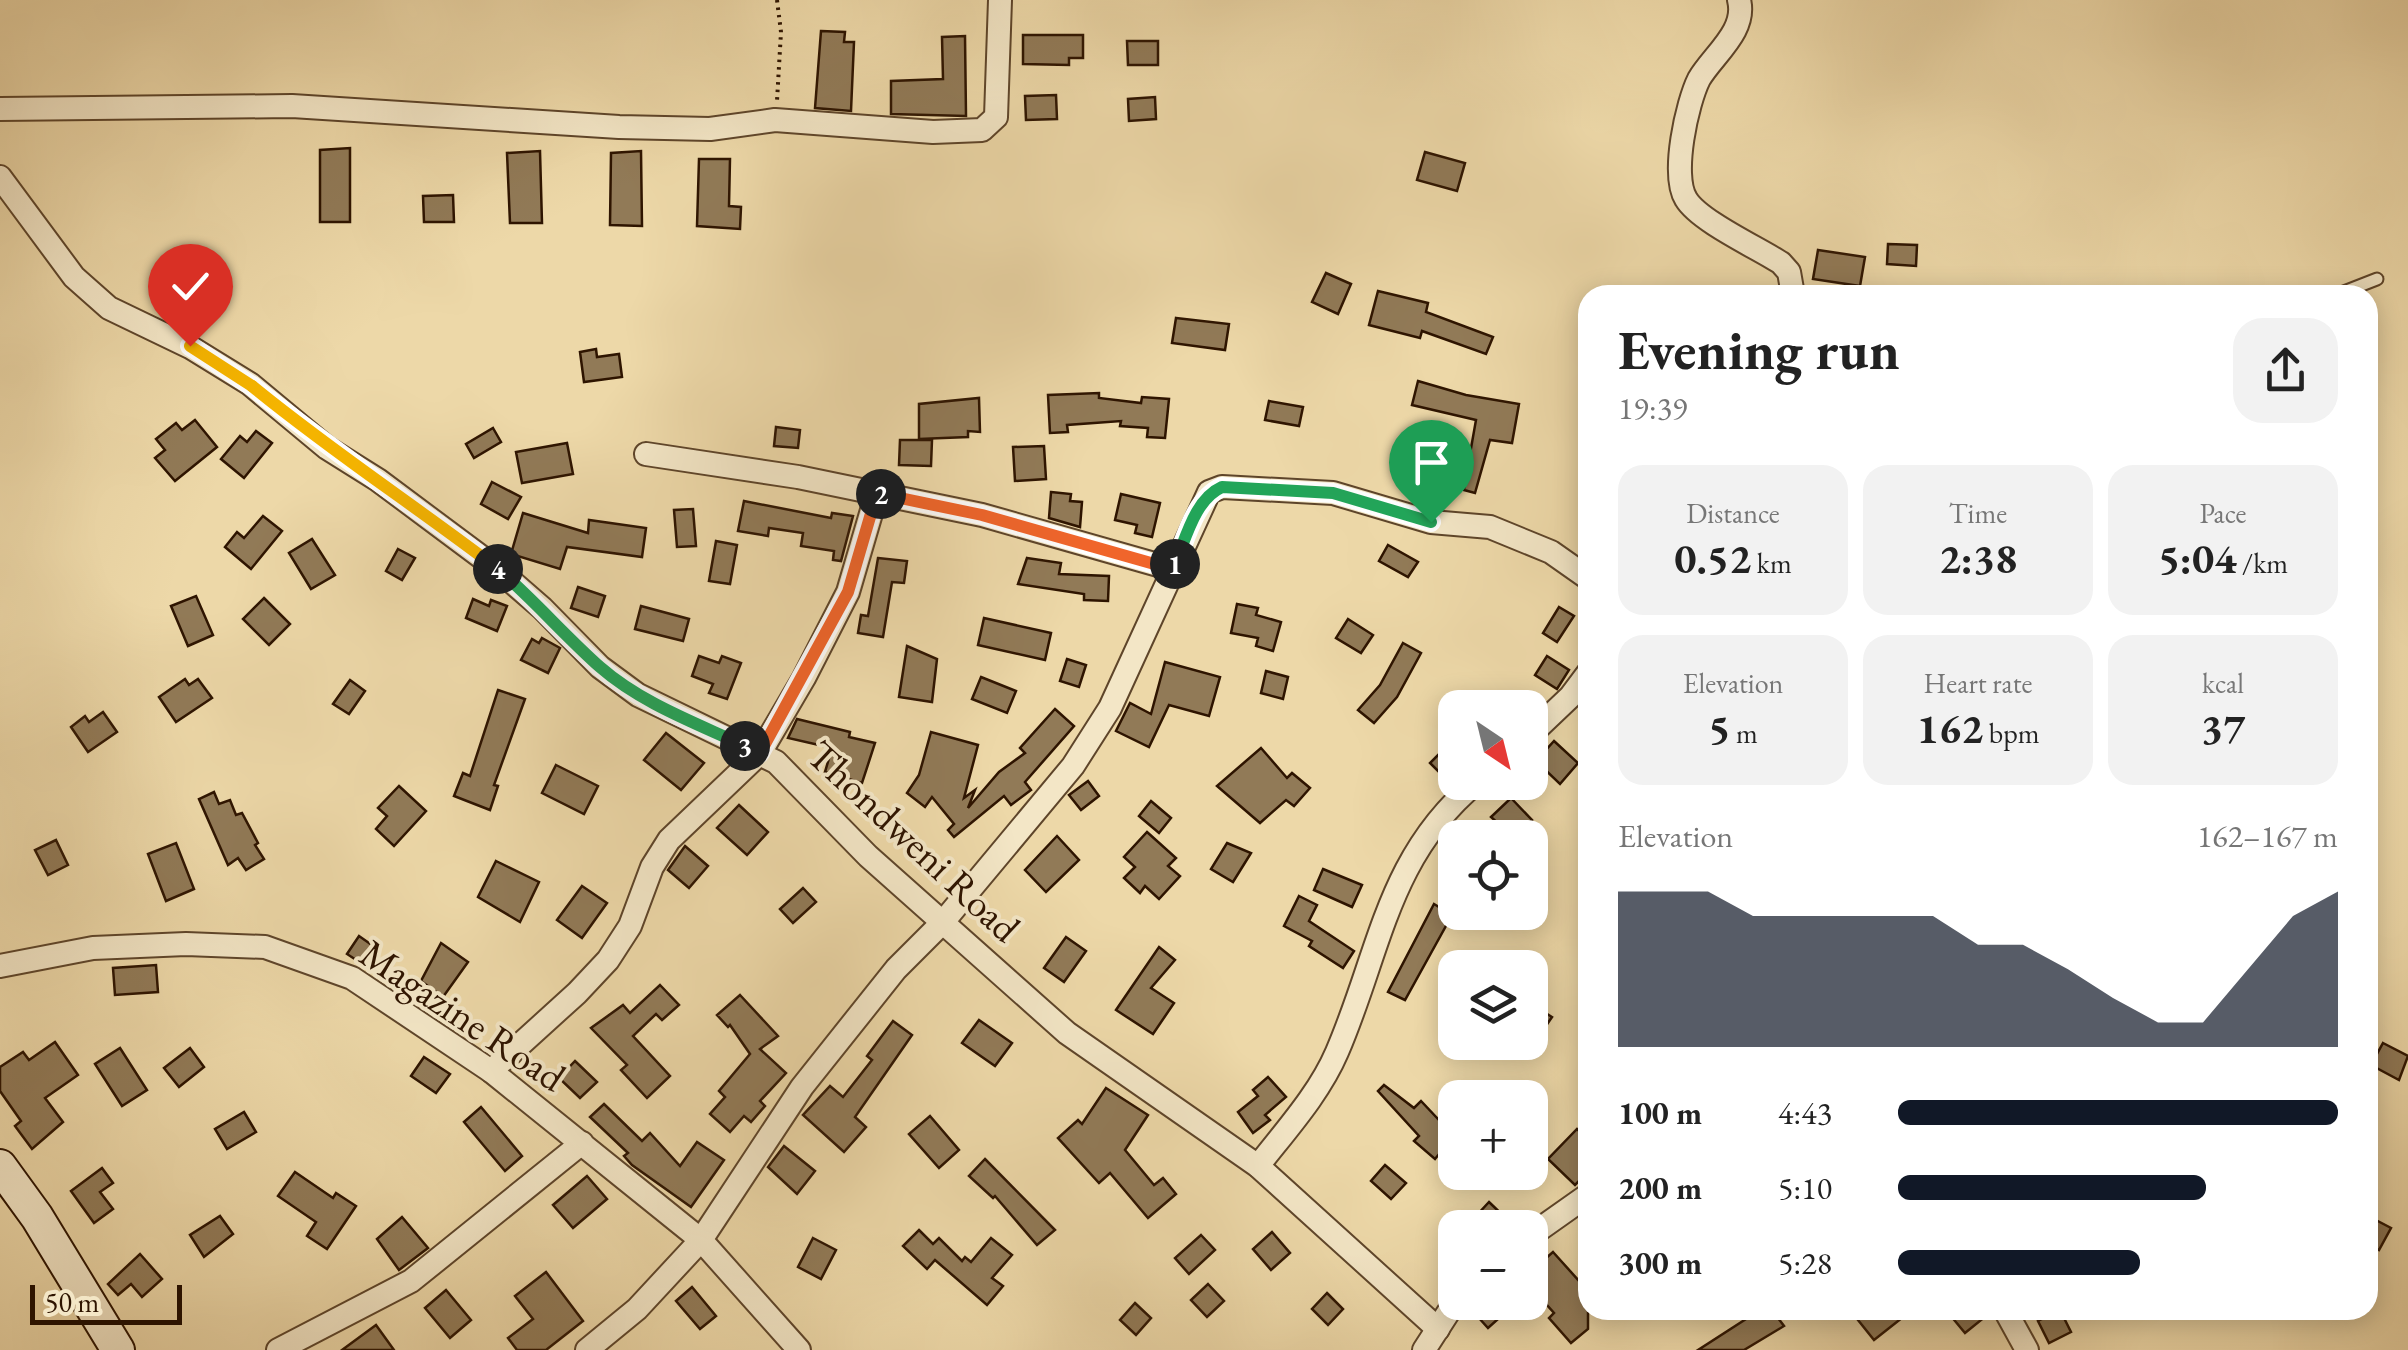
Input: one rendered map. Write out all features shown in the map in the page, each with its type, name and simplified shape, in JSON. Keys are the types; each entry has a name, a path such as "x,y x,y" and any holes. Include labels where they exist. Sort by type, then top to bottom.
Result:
{"street":[{"path":"0,109 292,106 692,129 775,120 933,132 982,130 996,117 1000,0"},
{"path":"1739,0 1742,10 1735,29 1698,81 1684,131 1680,183 1686,200 1699,212 1781,263 1789,272 1791,285"},
{"name":"Thondweni Road","path":"0,177 74,277 109,308 190,346 250,384 327,448 378,480 496,568 600,667 638,695 760,753 794,777 868,856 1067,1033 1258,1166 1438,1329"},
{"path":"646,454 982,515 1172,569"},
{"path":"587,1350 637,1309 701,1240 802,1087 896,969 943,922 1082,752 1110,708 1209,492 1222,487 1333,493 1431,522 1490,527 1551,552 1578,571"},
{"path":"491,1071 577,994 608,960 630,926 652,867 668,840 760,753 848,592 877,493"},
{"path":"1548,718 1578,686"},
{"path":"1258,1166 1307,1103 1335,1057 1393,892 1421,842 1460,800"},
{"name":"Magazine Road","path":"0,966 94,948 186,944 265,947 352,978 491,1071 701,1240 799,1350"},
{"path":"278,1350 411,1281 582,1143"},
{"path":"0,1166 118,1350"},
{"path":"1548,1223 1578,1202"},
{"path":"1424,1350 1444,1320"},
{"path":"2010,1320 2027,1350"}],"lane":[{"path":"2362,285 2377,279"}],"path":[{"path":"775,120 782,32 777,0"}],"building":[{"path":"821,31 845,32 844,42 854,42 851,111 815,108"},
{"path":"1023,35 1083,35 1083,58 1069,58 1069,65 1023,64"},
{"path":"965,36 966,116 891,114 891,81 943,79 942,37"},
{"path":"1127,41 1158,41 1158,65 1128,65"},
{"path":"1056,95 1057,119 1026,120 1025,96"},
{"path":"1155,97 1156,119 1129,121 1128,99"},
{"path":"350,148 350,222 320,222 320,150"},
{"path":"540,151 542,223 510,223 507,153"},
{"path":"641,151 642,226 610,225 611,153"},
{"path":"1425,152 1465,163 1457,191 1417,180"},
{"path":"699,159 730,159 729,206 741,207 740,229 697,226"},
{"path":"453,195 454,222 424,222 423,196"},
{"path":"1888,244 1917,245 1916,266 1887,264"},
{"path":"1818,250 1865,257 1860,285 1813,279"},
{"path":"1326,273 1351,284 1338,314 1312,302"},
{"path":"1378,291 1428,303 1426,312 1493,337 1486,354 1422,331 1420,338 1369,325"},
{"path":"1176,318 1229,324 1225,350 1172,343"},
{"path":"596,349 597,357 619,354 622,377 584,382 580,352"},
{"path":"1418,381 1519,404 1512,443 1490,440 1475,493 1464,490 1465,482 1440,475 1448,448 1470,454 1476,420 1412,405"},
{"path":"1099,393 1099,398 1141,403 1142,397 1169,399 1165,438 1147,437 1148,428 1120,426 1121,421 1067,425 1068,432 1050,433 1048,395"},
{"path":"979,398 980,432 968,431 968,437 919,439 919,404"},
{"path":"1269,401 1303,407 1299,426 1265,420"},
{"path":"195,420 217,447 175,481 155,458 165,450 156,439 176,423 182,430"},
{"path":"776,427 800,430 798,448 774,446"},
{"path":"493,428 501,442 474,458 466,444"},
{"path":"256,431 272,443 244,478 221,459 240,436 247,442"},
{"path":"900,440 932,440 931,466 899,465"},
{"path":"567,443 573,474 522,483 516,452"},
{"path":"1044,446 1046,479 1015,481 1013,447"},
{"path":"492,482 521,497 508,519 481,504"},
{"path":"1051,492 1071,494 1070,501 1082,502 1080,527 1049,518"},
{"path":"1121,494 1160,503 1152,537 1135,533 1137,525 1115,520"},
{"path":"744,501 831,518 832,513 853,516 841,561 833,560 834,551 801,546 803,533 769,528 768,536 738,531"},
{"path":"693,509 696,546 677,547 674,510"},
{"path":"523,513 588,533 589,520 646,528 642,557 567,547 560,569 511,554"},
{"path":"263,516 282,531 251,569 225,547 237,532 244,538"},
{"path":"312,539 335,575 311,589 289,553"},
{"path":"716,541 737,545 730,584 709,581"},
{"path":"1388,545 1418,562 1408,577 1379,561"},
{"path":"398,549 415,558 402,580 386,571"},
{"path":"878,558 907,561 904,583 892,582 883,637 858,633 861,615 868,616"},
{"path":"1027,558 1061,563 1059,574 1109,576 1108,601 1084,600 1084,594 1018,584"},
{"path":"578,587 605,596 598,617 571,608"},
{"path":"196,596 213,635 188,646 171,606"},
{"path":"264,598 290,624 269,645 243,619"},
{"path":"473,599 489,606 491,600 507,606 497,631 466,618"},
{"path":"1237,604 1258,608 1256,615 1281,622 1273,651 1256,646 1258,638 1231,633"},
{"path":"641,606 689,619 683,641 635,629"},
{"path":"1559,607 1574,616 1557,642 1543,633"},
{"path":"984,618 1051,633 1045,660 978,645"},
{"path":"1348,619 1373,635 1361,653 1336,638"},
{"path":"542,638 560,648 548,673 521,660 532,639 539,643"},
{"path":"1403,643 1421,653 1397,697 1374,723 1358,710 1380,685"},
{"path":"907,646 937,659 932,702 899,697"},
{"path":"699,656 719,663 722,656 741,663 727,699 709,693 713,684 692,676"},
{"path":"1547,656 1569,670 1557,689 1535,675"},
{"path":"1067,659 1086,665 1079,687 1060,681"},
{"path":"1165,662 1220,677 1209,716 1169,705 1149,747 1116,731 1130,703 1151,714"},
{"path":"1266,671 1288,677 1283,699 1261,693"},
{"path":"981,677 1016,691 1007,713 972,699"},
{"path":"185,679 189,685 198,679 212,698 176,722 159,697"},
{"path":"350,680 365,691 349,714 333,704"},
{"path":"498,690 525,699 494,785 498,786 490,810 454,796 463,773 470,776"},
{"path":"1055,709 1074,726 1025,782 1031,790 1011,805 1004,796 954,837 948,830 954,824 932,797 925,807 907,793 919,775 931,732 978,745 964,798 975,790 968,808 999,772 1025,753 1020,748"},
{"path":"103,712 117,732 88,752 71,727 85,716 89,722"},
{"path":"797,719 850,732 849,737 875,743 862,783 825,772 832,748 788,738"},
{"path":"666,733 704,763 681,790 644,760"},
{"path":"1554,741 1578,763 1560,784 1548,772 1548,748"},
{"path":"1261,748 1287,778 1292,773 1310,788 1294,806 1286,800 1260,823 1217,786"},
{"path":"1438,755 1438,771 1430,763"},
{"path":"556,765 598,786 584,814 542,793"},
{"path":"1088,781 1099,796 1081,810 1069,795"},
{"path":"399,786 426,811 394,846 376,829 387,816 378,808"},
{"path":"214,792 219,804 230,800 236,815 242,813 258,843 255,845 264,859 246,870 238,858 228,865 199,799"},
{"path":"1513,800 1532,820 1494,820 1491,817"},
{"path":"1151,801 1171,818 1159,833 1139,816"},
{"path":"739,805 768,832 747,855 717,828"},
{"path":"1147,832 1176,858 1168,866 1180,876 1159,899 1145,886 1140,893 1124,878 1135,867 1124,857"},
{"path":"1057,836 1079,860 1046,892 1025,870"},
{"path":"56,840 68,865 48,875 35,850"},
{"path":"176,843 194,889 166,901 148,854"},
{"path":"1227,843 1251,853 1233,882 1211,869"},
{"path":"685,846 708,866 689,888 668,870"},
{"path":"496,861 539,882 520,922 478,897"},
{"path":"1323,869 1362,885 1352,907 1314,890"},
{"path":"582,886 607,903 582,938 557,920"},
{"path":"803,888 816,902 793,923 780,909"},
{"path":"1299,896 1317,905 1309,921 1354,951 1343,968 1309,946 1312,941 1284,926"},
{"path":"1434,904 1438,906 1438,930 1444,930 1405,1000 1388,992"},
{"path":"359,936 379,950 367,967 347,954"},
{"path":"1066,937 1086,951 1064,982 1044,968"},
{"path":"441,943 468,962 443,997 421,981"},
{"path":"1159,947 1175,960 1151,988 1174,1003 1153,1034 1116,1010"},
{"path":"156,965 158,992 115,995 113,968"},
{"path":"660,985 679,1005 662,1020 656,1014 633,1036 670,1076 647,1098 621,1070 627,1065 591,1028 623,1005 630,1013"},
{"path":"740,995 778,1036 760,1049 786,1073 760,1101 765,1106 751,1122 744,1116 730,1132 710,1114 725,1097 719,1091 750,1054 730,1025 717,1015"},
{"path":"979,1020 1012,1043 995,1066 962,1043"},
{"path":"893,1021 912,1035 855,1117 866,1127 844,1152 803,1115 830,1086 843,1097 872,1060 867,1056"},
{"path":"55,1042 78,1075 45,1098 63,1122 32,1149 15,1126 21,1121 0,1091 0,1067 23,1052 29,1060"},
{"path":"2383,1043 2408,1056 2399,1080 2378,1069 2378,1052"},
{"path":"120,1048 147,1090 122,1106 95,1064"},
{"path":"190,1048 204,1067 179,1087 164,1068"},
{"path":"424,1057 450,1074 436,1093 411,1076"},
{"path":"575,1061 597,1082 580,1098 559,1078"},
{"path":"1268,1077 1286,1097 1265,1115 1270,1120 1253,1133 1238,1112 1258,1096 1253,1090"},
{"path":"1384,1085 1414,1108 1421,1101 1438,1119 1435,1159 1414,1141 1419,1136 1378,1091"},
{"path":"1106,1088 1148,1115 1125,1150 1154,1185 1163,1178 1176,1194 1148,1218 1110,1173 1099,1183 1058,1138 1078,1120 1082,1124"},
{"path":"604,1104 642,1141 650,1133 680,1166 697,1142 724,1160 691,1207 632,1165 624,1156 628,1153 590,1117"},
{"path":"481,1107 522,1156 505,1171 464,1122"},
{"path":"244,1112 256,1132 227,1149 215,1129"},
{"path":"930,1116 959,1150 939,1168 909,1134"},
{"path":"1577,1129 1578,1182 1575,1185 1548,1159"},
{"path":"784,1146 815,1171 797,1194 768,1167"},
{"path":"985,1159 1055,1230 1037,1245 995,1196 969,1176"},
{"path":"1385,1165 1406,1183 1391,1199 1371,1181"},
{"path":"102,1168 113,1183 100,1192 113,1209 94,1223 71,1191"},
{"path":"295,1172 333,1198 336,1193 356,1206 327,1249 307,1236 316,1222 278,1196"},
{"path":"587,1176 607,1199 573,1228 553,1205"},
{"path":"1489,1202 1497,1210 1482,1210"},
{"path":"220,1216 233,1234 204,1257 190,1235"},
{"path":"402,1217 428,1248 399,1270 377,1239"},
{"path":"2378,1221 2391,1228 2378,1249"},
{"path":"919,1230 933,1244 939,1238 962,1261 965,1257 971,1262 991,1238 1012,1255 992,1278 1003,1286 987,1305 935,1260 927,1269 903,1246"},
{"path":"1272,1232 1290,1253 1271,1270 1253,1249"},
{"path":"1201,1235 1215,1250 1189,1274 1175,1258"},
{"path":"813,1238 836,1250 821,1279 798,1267"},
{"path":"1553,1252 1578,1280 1578,1320 1588,1320 1588,1329 1571,1343 1549,1318 1554,1313 1548,1306 1548,1256"},
{"path":"140,1254 162,1279 142,1297 131,1284 118,1295 108,1284"},
{"path":"546,1272 583,1321 546,1350 517,1350 508,1338 533,1319 515,1296"},
{"path":"1208,1284 1224,1301 1207,1317 1191,1300"},
{"path":"692,1287 716,1316 700,1329 676,1301"},
{"path":"446,1290 471,1320 450,1338 425,1308"},
{"path":"1327,1293 1343,1309 1328,1325 1312,1309"},
{"path":"1135,1303 1151,1318 1136,1335 1120,1320"},
{"path":"1481,1320 1497,1320 1488,1328"},
{"path":"1744,1320 1780,1320 1784,1326 1744,1350 1698,1350"},
{"path":"1858,1320 1899,1320 1874,1340"},
{"path":"1954,1320 1981,1320 1965,1333"},
{"path":"2065,1320 2071,1332 2049,1343 2038,1321"},
{"path":"376,1325 394,1350 342,1350"}],"route":[{"path":"190,346 250,384 327,448 378,480 496,568 600,667 638,695 760,753 848,592 877,493 982,515 1172,569 1200,506 1209,492 1222,487 1333,493 1431,522"}]}
